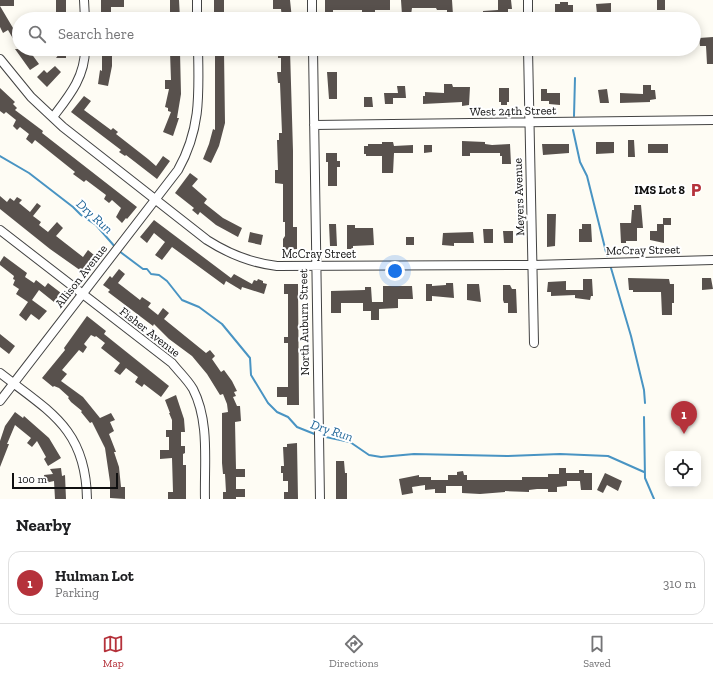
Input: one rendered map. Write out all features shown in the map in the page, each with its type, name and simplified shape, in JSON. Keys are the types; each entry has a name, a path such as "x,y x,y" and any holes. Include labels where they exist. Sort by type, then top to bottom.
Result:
{"street":[{"path":"84,0 85,12"},
{"path":"197,0 197,12"},
{"path":"312,0 312,12"},
{"path":"528,0 528,12"},
{"path":"53,117 78,82 83,67 84,56"},
{"name":"Allison Avenue","path":"0,401 178,170 194,133 198,108 198,56"},
{"name":"North Auburn Street","path":"313,56 315,266 320,499"},
{"name":"Meyers Avenue","path":"528,56 534,344"},
{"name":"McCray Street","path":"0,59 24,89 53,117 207,240 232,255 264,265 533,265 713,260"},
{"name":"West 24th Street","path":"314,125 529,124 713,120"},
{"name":"Fisher Avenue","path":"0,230 172,363 193,389 200,407 203,424 204,499"},
{"path":"0,373 51,412 72,436 84,465 87,499"}],"building":[{"path":"0,0 14,0 14,6 0,6"},
{"path":"56,0 66,0 66,12 56,12"},
{"path":"101,0 124,0 124,7 111,7 111,12 101,12"},
{"path":"170,0 179,0 180,12 170,12"},
{"path":"214,0 224,0 224,12 214,12"},
{"path":"273,0 290,0 291,12 281,12 281,9 273,9"},
{"path":"325,0 390,0 390,10 362,12 362,10 333,10 333,12 325,12"},
{"path":"401,0 452,0 453,12 447,12 447,10 437,10 436,8 412,8 411,12 402,12"},
{"path":"498,0 511,0 512,9 508,9 508,12 483,12 498,10"},
{"path":"657,0 665,0 665,10 657,10"},
{"path":"560,2 568,2 568,5 573,5 573,12 555,12 555,4 560,4"},
{"path":"611,3 611,12 597,12 596,4"},
{"path":"0,6 12,26 12,37 8,30 3,33 0,27"},
{"path":"713,37 713,64 707,64 706,46 701,46 701,38"},
{"path":"20,56 33,56 39,64 30,70"},
{"path":"58,56 66,56 66,58 56,58"},
{"path":"102,56 112,56 112,66 108,86 98,84 100,70 102,71"},
{"path":"170,56 180,56 181,94 177,118 179,118 173,136 163,132 171,112 165,107 169,89 165,89 165,80 171,80"},
{"path":"215,56 224,56 225,123 219,146 211,163 203,159 213,129 215,130"},
{"path":"278,56 290,56 293,151 293,227 297,227 297,249 283,250 285,222 283,222 283,184 275,183 275,170 278,170 277,140 279,140 279,133 282,133 280,83 278,83 277,72 281,72 281,58 278,58"},
{"path":"55,66 61,72 47,87 37,77 44,70 47,73"},
{"path":"327,72 337,72 337,99 329,99"},
{"path":"444,84 452,84 453,87 470,87 469,105 462,106 462,102 423,104 423,96 425,96 425,92 444,93"},
{"path":"643,85 651,85 651,90 655,90 656,99 650,100 650,102 620,103 620,93 643,94"},
{"path":"397,86 405,86 406,98 393,98 393,104 385,104 384,93 398,93"},
{"path":"0,88 15,102 13,104 17,108 15,110 137,207 127,219 126,218 122,223 116,217 121,208 112,200 109,203 104,199 106,195 86,180 84,182 73,174 75,172 35,140 32,144 26,139 29,134 20,127 17,130 13,126 16,120 6,112 4,114 0,111"},
{"path":"499,88 509,88 509,102 507,102 507,105 501,105 501,102 499,102"},
{"path":"541,89 547,89 547,93 560,93 560,105 549,104 549,101 541,101"},
{"path":"607,89 609,103 600,103 598,90"},
{"path":"84,96 91,101 84,110 111,130 113,128 118,132 116,134 156,166 163,156 170,161 157,179 126,155 125,156 119,152 121,150 71,112"},
{"path":"364,97 372,97 373,107 364,107"},
{"path":"628,140 634,140 635,157 628,157"},
{"path":"462,141 485,142 485,144 492,145 510,144 511,164 502,164 502,156 500,156 500,153 470,153 470,156 462,156"},
{"path":"382,142 393,142 394,146 413,145 413,153 394,153 393,173 382,173 382,156 366,156 366,154 364,154 364,146 368,146 368,144 382,144"},
{"path":"596,142 614,142 614,153 596,154"},
{"path":"542,144 569,144 569,153 543,155"},
{"path":"648,144 668,144 668,153 648,153"},
{"path":"424,145 432,145 432,152 424,153"},
{"path":"326,153 337,153 337,161 340,161 340,167 337,167 337,186 328,186 328,162 326,162"},
{"path":"190,173 198,179 192,186 207,199 204,203 223,218 242,228 238,237 216,225 200,212 198,215 192,210 194,208 175,193"},
{"path":"0,196 7,202 10,198 14,201 17,197 22,200 19,203 30,212 37,203 41,206 33,216 41,222 39,225 48,232 57,222 63,228 56,236 83,257 88,250 94,255 88,264 90,265 84,273 50,249 0,209"},
{"path":"634,205 641,205 643,228 637,228 637,241 626,241 626,243 621,243 620,223 631,223"},
{"path":"547,214 556,214 555,246 547,247"},
{"path":"663,218 671,218 671,225 664,225 664,243 650,240 650,231 657,231 657,224 663,224"},
{"path":"154,220 231,278 234,274 252,284 254,280 257,281 258,279 263,281 263,283 267,284 264,294 242,287 241,290 226,281 224,285 172,247 162,260 155,255 165,242 154,233 147,243 140,237"},
{"path":"329,224 336,224 337,246 330,246"},
{"path":"582,224 591,224 592,242 579,242 579,229 582,229"},
{"path":"347,225 355,225 355,228 373,228 374,245 353,246 353,249 347,249"},
{"path":"483,229 493,229 493,243 484,243"},
{"path":"503,231 513,231 513,243 504,243"},
{"path":"250,232 263,235 261,245 248,242"},
{"path":"473,232 474,243 454,243 454,246 442,245 443,233"},
{"path":"406,237 414,237 414,245 406,245"},
{"path":"4,256 27,273 25,277 34,283 36,280 45,287 48,283 61,293 54,302 39,290 32,300 47,311 39,320 31,314 26,321 19,315 28,302 16,294 19,289 13,285 15,280 13,279 14,276 0,265 0,262"},
{"path":"119,269 125,274 118,283 140,300 142,297 151,303 148,307 158,315 163,308 169,313 164,319 206,353 210,350 215,356 212,359 221,372 224,370 232,381 237,391 234,392 236,396 233,397 237,406 240,406 241,421 235,422 236,469 245,469 245,477 236,477 236,489 245,489 245,497 223,499 223,492 226,492 225,474 223,474 222,463 222,413 228,412 223,394 220,395 207,374 192,356 169,339 154,324 153,326 108,292 110,290 103,285 110,276 112,278"},
{"path":"628,278 669,279 670,284 674,284 674,303 672,303 672,315 662,315 661,292 633,292 633,290 629,290"},
{"path":"702,278 711,278 713,289 702,290"},
{"path":"583,279 592,279 593,296 591,296 590,300 575,298 575,295 551,296 551,292 547,292 548,282 566,281 566,290 583,290"},
{"path":"446,283 453,283 454,298 432,296 432,301 426,301 426,284 432,284 432,286 446,285"},
{"path":"284,284 298,284 299,405 287,405 287,397 277,397 277,387 288,387 288,343 284,343 284,337 288,337 288,294 284,294"},
{"path":"467,284 479,284 481,302 467,300"},
{"path":"503,285 510,285 512,289 516,289 517,313 508,313 508,303 504,303 503,300"},
{"path":"383,286 412,286 413,299 398,299 398,308 379,309 379,320 371,320 371,311 363,311 363,303 341,303 341,313 331,313 331,291 365,290 365,287 371,287 372,302 383,302"},
{"path":"87,316 106,331 104,334 169,386 161,397 144,384 142,387 135,382 138,377 126,368 120,375 114,371 120,363 101,348 105,343 96,336 91,335 84,344 87,347 83,353 79,350 62,370 67,374 61,381 83,397 100,418 111,413 115,420 110,422 114,431 109,434 116,452 114,452 119,467 121,487 125,487 125,499 110,498 110,482 105,448 92,422 90,423 81,412 82,411 71,402 68,398 69,397 59,388 53,387 42,378 65,350 64,348"},
{"path":"0,334 15,346 9,354 0,347"},
{"path":"176,395 184,419 185,432 181,432 181,446 185,446 183,465 186,465 186,499 168,499 168,492 173,492 172,458 160,459 160,450 169,450 169,437 166,437 166,430 172,430 172,420 165,400"},
{"path":"15,412 23,418 24,416 49,438 61,458 48,466 44,459 46,457 37,441 32,447 27,443 31,438 15,425 0,467 0,441 5,426"},
{"path":"297,443 298,499 284,499 284,492 288,492 288,481 283,481 283,473 281,473 281,466 284,466 283,447 287,447 287,444"},
{"path":"336,461 344,461 345,473 347,473 347,499 336,499"},
{"path":"61,468 62,476 65,475 66,499 55,499 54,481 45,483 44,475 53,474 50,469"},
{"path":"559,468 566,468 566,473 579,473 579,470 584,470 584,473 592,473 592,490 581,490 580,481 567,481 567,486 557,487 557,492 548,492 548,489 537,489 529,490 529,492 505,491 480,494 462,493 462,486 446,486 446,493 435,493 435,489 425,490 425,485 412,487 413,493 402,495 399,479 419,475 419,477 431,477 431,480 448,480 448,475 457,475 457,472 463,471 464,475 467,475 467,480 522,480 522,477 548,477 548,474 559,474"},
{"path":"605,473 622,481 618,491 607,485 603,493 597,490"}],"waterway":[{"path":"574,116 575,78"},
{"path":"573,130 580,162 587,176 607,256"},
{"name":"Dry Run","path":"0,156 29,173 81,215 96,225 116,248"},
{"name":"Dry Run","path":"119,251 143,269 147,269 151,274 159,275 167,281 182,300 199,307 222,324 250,358 251,375 268,403 277,412 288,417 297,427 317,435"},
{"path":"611,268 631,336 644,390 645,403"},
{"path":"644,417 645,478 654,499"},
{"name":"Dry Run","path":"321,436 350,442 369,455 381,457 414,454 507,456 560,454 608,456 644,472"}],"place":[{"name":"IMS Lot 8","path":"696,190"},
{"name":"Hulman Lot","path":"684,434"}]}
